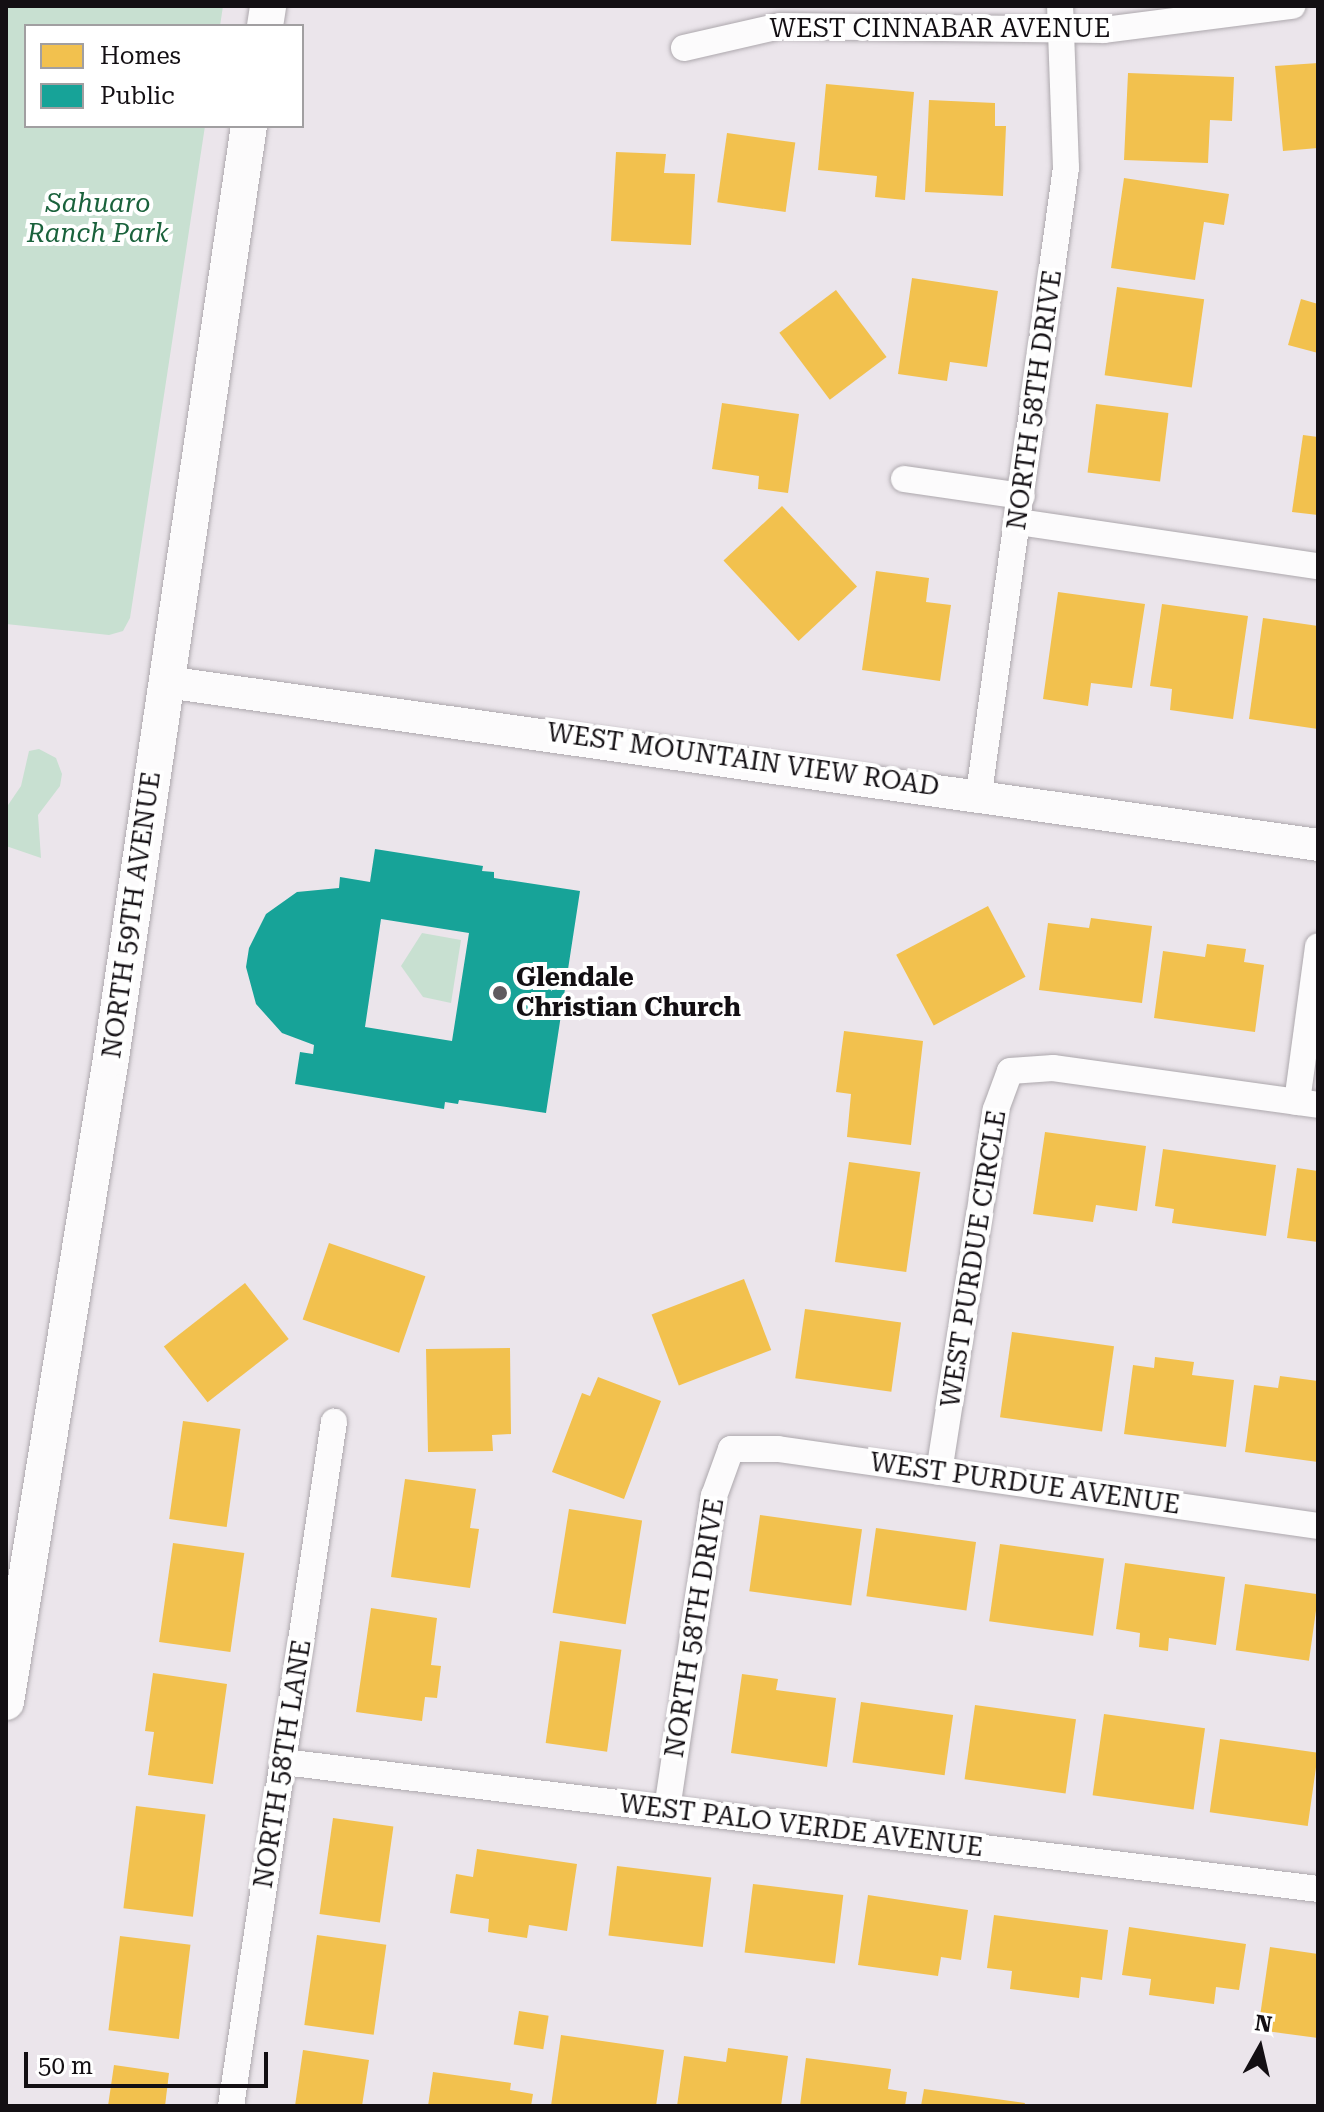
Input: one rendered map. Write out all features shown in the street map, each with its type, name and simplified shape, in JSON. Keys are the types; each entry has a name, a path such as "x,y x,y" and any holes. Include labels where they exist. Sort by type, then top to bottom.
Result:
{"main road":[{"name":"NORTH 59TH AVENUE","path":"6,1702 11,1642 166,682 249,128"}],"street":[{"name":"WEST CINNABAR AVENUE","path":"684,48 780,26 1061,19 1292,6"},
{"name":"NORTH 58TH DRIVE","path":"979,793 1066,168 1061,19"},
{"path":"904,479 1022,496"},
{"path":"1019,522 1318,566"},
{"name":"WEST MOUNTAIN VIEW ROAD","path":"166,682 979,793 1318,845"},
{"path":"1307,1104 1318,946"},
{"name":"WEST PURDUE CIRCLE","path":"939,1472 996,1109 1010,1071 1053,1068 1307,1104"},
{"name":"NORTH 58TH LANE","path":"231,2106 334,1422"},
{"name":"NORTH 58TH DRIVE","path":"667,1809 714,1496 731,1449"},
{"name":"WEST PURDUE AVENUE","path":"731,1449 778,1449 1318,1526"},
{"name":"WEST PALO VERDE AVENUE","path":"284,1762 1318,1889"}],"green space":[{"name":"Sahuaro Ranch Park","path":"6,6 223,6 220,24 24,24 24,128 205,128 130,618 123,631 109,635 6,624"},
{"path":"39,749 56,758 62,774 60,786 38,815 41,858 6,846 6,808 21,786 29,751"},
{"path":"422,933 461,940 451,1003 423,997 401,966"}],"building: Homes":[{"path":"1318,63 1318,148 1283,151 1275,66"},
{"path":"1128,73 1234,77 1232,121 1210,120 1208,163 1124,160"},
{"path":"826,84 914,92 905,200 875,197 877,176 818,170"},
{"path":"929,100 995,103 995,126 1006,126 1003,196 925,192"},
{"path":"727,133 795,143 786,212 717,202"},
{"path":"616,152 666,154 664,173 695,174 691,245 611,241"},
{"path":"1124,178 1229,194 1224,225 1204,222 1195,280 1111,268"},
{"path":"912,278 998,291 987,367 950,362 947,381 898,374"},
{"path":"1117,287 1204,299 1192,387 1105,375"},
{"path":"836,290 887,357 830,400 779,333"},
{"path":"1301,299 1318,304 1318,353 1288,345"},
{"path":"722,403 799,414 788,493 758,489 759,476 712,469"},
{"path":"1096,404 1168,413 1160,481 1088,472"},
{"path":"1303,435 1318,437 1318,515 1292,512"},
{"path":"782,506 857,586 799,641 723,561"},
{"path":"876,571 929,578 926,602 951,605 940,681 862,670"},
{"path":"1058,592 1145,604 1132,688 1091,683 1088,706 1043,699"},
{"path":"1162,604 1248,616 1233,719 1170,710 1172,689 1150,686"},
{"path":"1263,618 1318,626 1318,729 1249,719"},
{"path":"988,906 1026,977 934,1025 896,955"},
{"path":"1091,918 1152,926 1142,1003 1039,990 1048,923 1089,928"},
{"path":"1207,944 1246,949 1244,962 1264,965 1255,1032 1154,1018 1163,951 1205,957"},
{"path":"844,1031 923,1041 911,1145 847,1137 851,1094 836,1092"},
{"path":"1045,1132 1146,1146 1137,1211 1096,1205 1093,1222 1033,1214"},
{"path":"1163,1149 1276,1165 1266,1236 1172,1223 1174,1209 1155,1206"},
{"path":"849,1162 920,1172 906,1272 835,1262"},
{"path":"1297,1168 1318,1171 1318,1242 1287,1238"},
{"path":"329,1243 425,1276 399,1353 303,1320"},
{"path":"744,1279 771,1350 679,1385 652,1314"},
{"path":"245,1283 289,1339 208,1402 164,1346"},
{"path":"805,1309 901,1322 891,1392 795,1378"},
{"path":"1012,1332 1114,1346 1102,1431 1000,1417"},
{"path":"510,1348 511,1434 492,1435 493,1451 428,1452 426,1349"},
{"path":"1155,1357 1194,1362 1192,1375 1234,1380 1226,1447 1124,1434 1133,1365 1154,1368"},
{"path":"1280,1376 1318,1381 1318,1462 1245,1452 1254,1385 1278,1388"},
{"path":"598,1377 661,1401 624,1499 552,1472 582,1393 590,1396"},
{"path":"183,1421 240,1429 227,1527 169,1519"},
{"path":"405,1479 476,1489 470,1528 479,1529 470,1588 391,1577"},
{"path":"569,1509 642,1521 626,1624 553,1613"},
{"path":"760,1515 862,1529 851,1606 749,1591"},
{"path":"876,1528 976,1542 966,1610 866,1596"},
{"path":"173,1543 244,1553 230,1652 159,1642"},
{"path":"1000,1544 1104,1559 1093,1636 989,1621"},
{"path":"1125,1563 1225,1577 1216,1645 1169,1638 1168,1651 1139,1647 1140,1633 1116,1629"},
{"path":"1245,1584 1318,1594 1309,1661 1236,1650"},
{"path":"371,1608 437,1618 431,1665 441,1666 437,1698 425,1697 422,1721 356,1712"},
{"path":"560,1641 621,1650 607,1752 546,1743"},
{"path":"153,1673 227,1684 213,1784 148,1775 154,1732 145,1731"},
{"path":"742,1674 778,1679 776,1690 836,1698 827,1767 731,1753"},
{"path":"861,1702 953,1715 945,1775 853,1762"},
{"path":"975,1705 1076,1719 1066,1793 965,1779"},
{"path":"1104,1714 1205,1728 1194,1809 1093,1795"},
{"path":"1220,1739 1318,1753 1308,1826 1210,1812"},
{"path":"136,1806 205,1815 193,1917 123,1908"},
{"path":"333,1818 393,1826 380,1923 320,1914"},
{"path":"477,1849 577,1864 567,1931 529,1925 527,1938 488,1932 489,1919 450,1913 456,1874 473,1877"},
{"path":"617,1866 711,1878 703,1947 608,1935"},
{"path":"753,1884 843,1895 835,1964 745,1952"},
{"path":"868,1895 968,1910 961,1960 941,1957 938,1976 858,1965"},
{"path":"994,1915 1108,1930 1102,1980 1081,1977 1079,1998 1010,1989 1012,1971 987,1968"},
{"path":"1129,1927 1246,1944 1239,1990 1216,1987 1214,2004 1149,1995 1151,1979 1122,1975"},
{"path":"317,1935 386,1945 374,2035 304,2025"},
{"path":"120,1936 190,1945 179,2039 108,2030"},
{"path":"1270,1947 1318,1954 1318,2038 1258,2030"},
{"path":"519,2011 549,2016 543,2049 514,2045"},
{"path":"561,2035 664,2050 656,2106 551,2106"},
{"path":"728,2048 788,2056 781,2106 677,2106 684,2056 726,2062"},
{"path":"303,2050 369,2060 362,2106 295,2106"},
{"path":"806,2058 891,2069 888,2089 907,2092 905,2106 800,2106"},
{"path":"114,2065 169,2073 165,2106 108,2106"},
{"path":"433,2072 511,2083 510,2090 533,2094 531,2106 428,2106"},
{"path":"924,2089 1025,2103 1024,2106 921,2106"}],"building: Public":[{"path":"375,849 483,866 482,871 494,872 494,878 580,891 546,1113 459,1100 458,1104 445,1102 444,1109 295,1084 300,1052 313,1054 314,1045 282,1033 256,1004 246,967 249,948 266,914 297,892 339,888 340,877 370,882","holes":["381,919 469,933 452,1041 365,1027"]}],"place":[{"name":"Glendale Christian Church","path":"500,993"}]}
